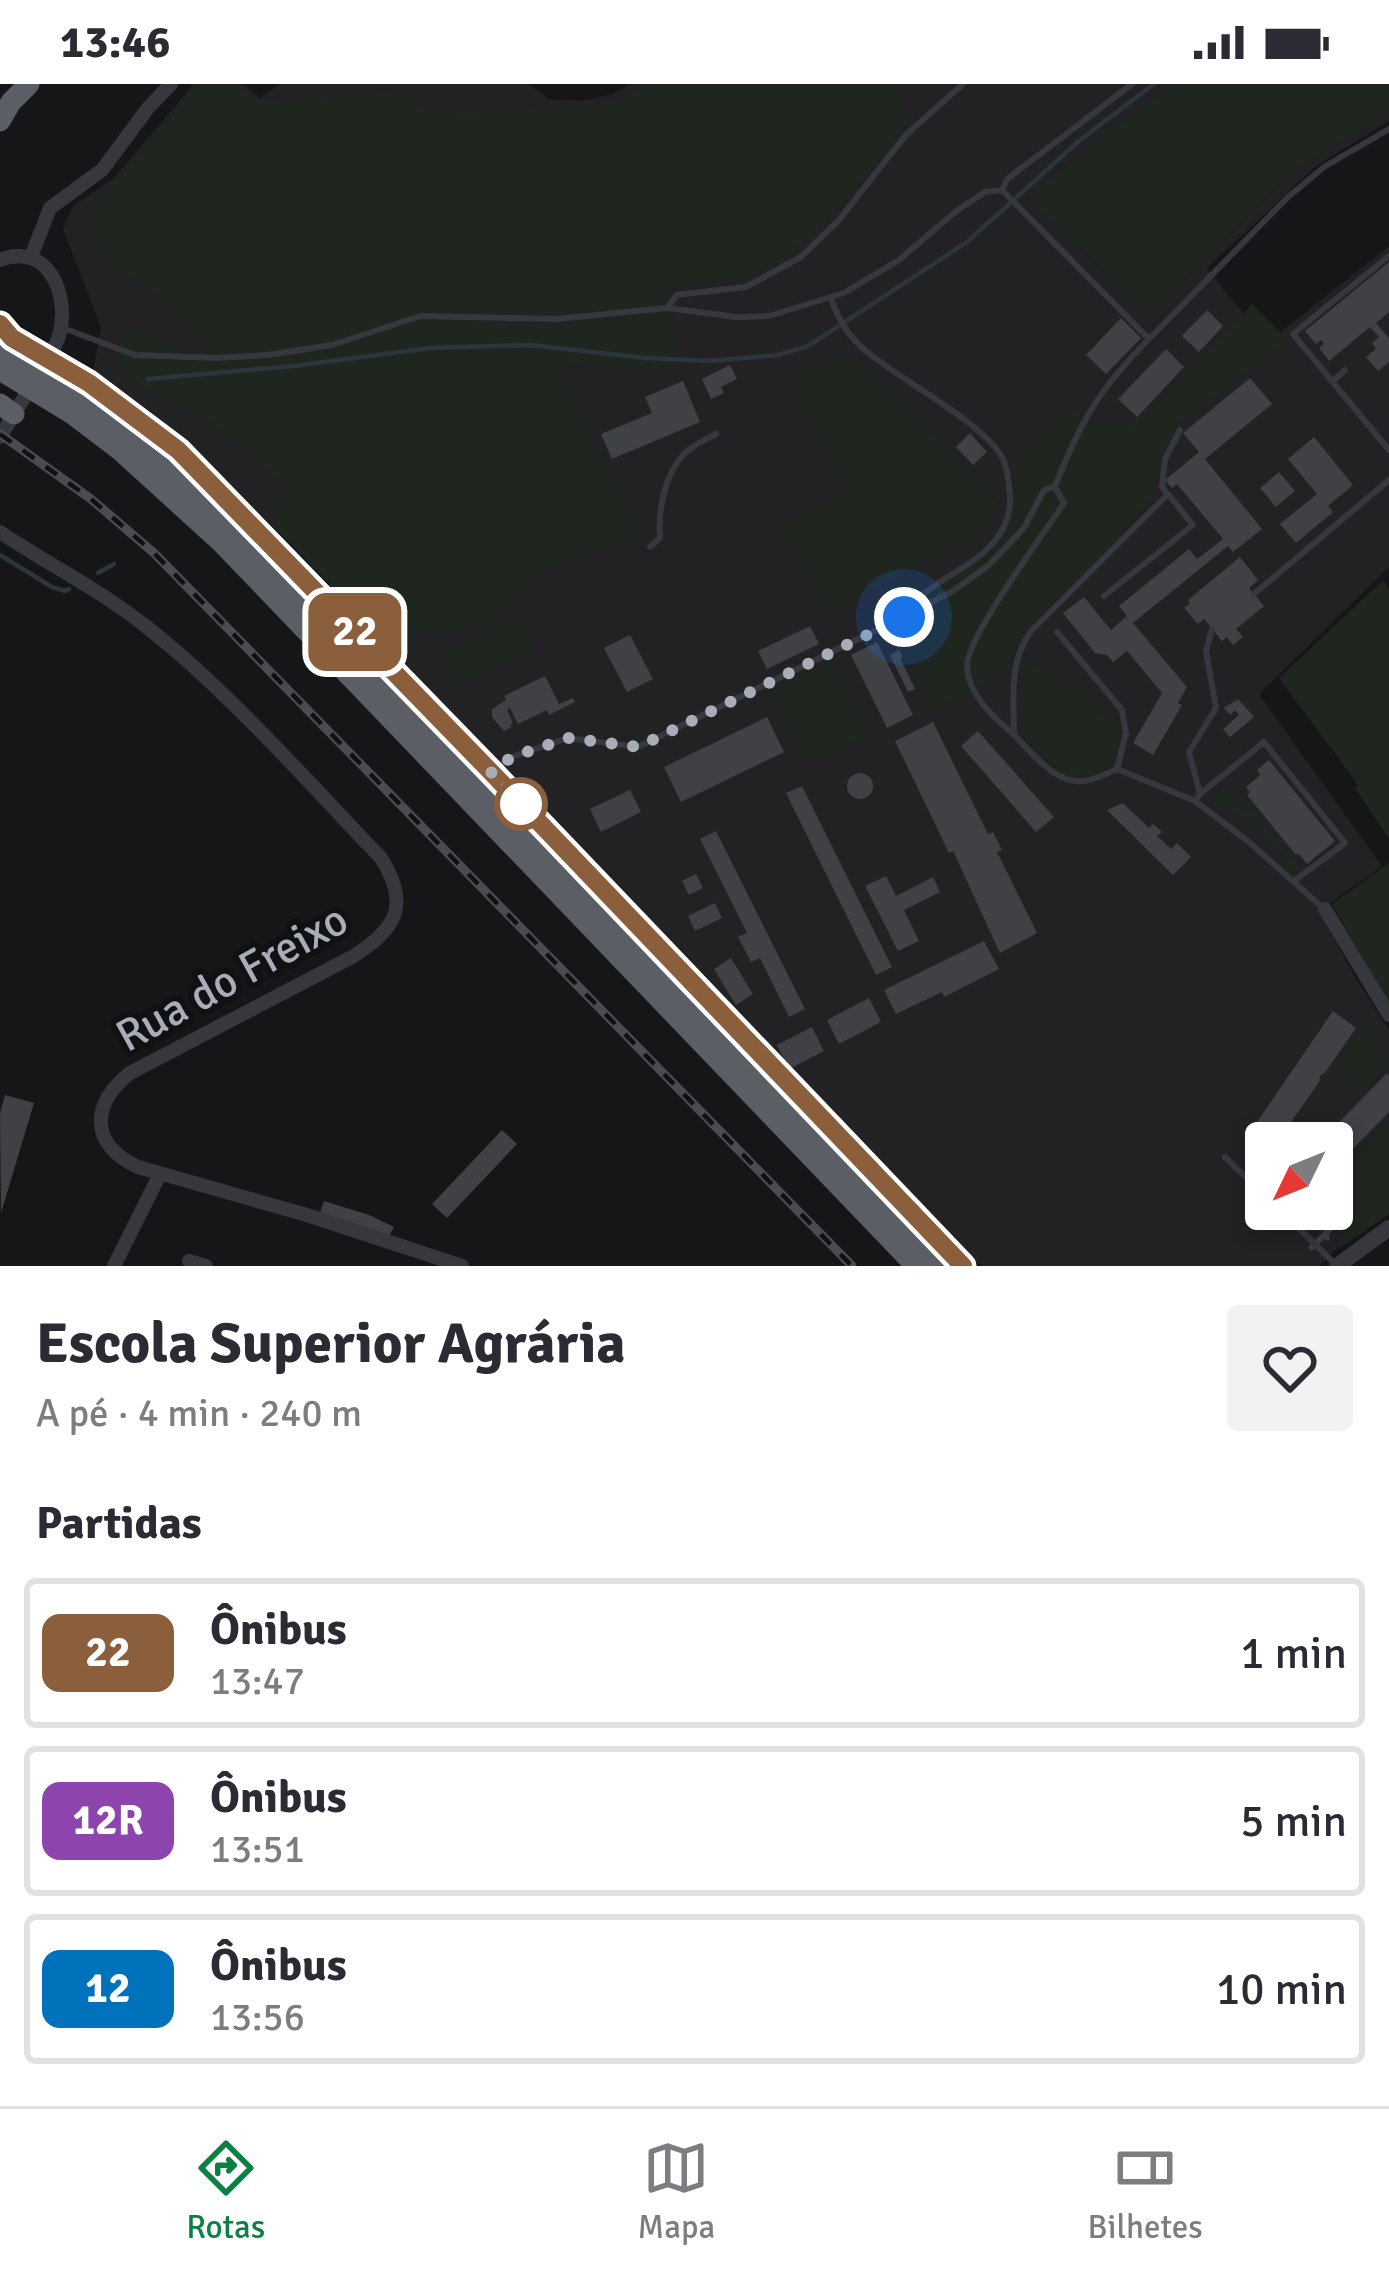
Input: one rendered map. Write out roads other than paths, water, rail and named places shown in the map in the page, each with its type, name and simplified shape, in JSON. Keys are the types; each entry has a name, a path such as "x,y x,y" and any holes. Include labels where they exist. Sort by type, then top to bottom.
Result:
{"highway":[{"path":"0,121 29,84"},
{"path":"0,349 84,398 230,524 941,1266"},
{"path":"0,370 71,413 121,451 222,543 916,1266"}],"street":[{"path":"32,257 50,208 102,170 171,84"},
{"path":"0,260 15,254 32,257 56,281 61,327 53,348"},
{"path":"0,324 12,338 89,383 178,450 963,1266"},
{"path":"0,437 13,405"},
{"name":"Rua do Freixo","path":"0,532 116,604 192,665 381,858 398,894 395,914 376,942 130,1073 109,1092 102,1109 108,1148 118,1158 160,1174 308,1215 462,1266"},
{"path":"1325,909 1389,1015"},
{"path":"114,1266 160,1174"},
{"path":"1337,1266 1362,1258 1389,1228"},
{"path":"189,1261 206,1266"}],"lane":[{"path":"667,308 677,295 746,287 801,256 839,220 905,136 963,84"},
{"path":"1003,190 1006,179 1132,84"},
{"path":"491,772 512,757 568,738 638,747 904,617 989,566 1024,528 1044,490 1055,486 1074,439 1112,378 1287,199 1324,167 1389,129"},
{"path":"61,327 135,355 217,358 332,345 420,316 556,319 667,308 769,316 844,293 899,260 985,192 1003,190"},
{"path":"1003,190 1149,340"},
{"path":"1389,256 1293,334 1389,450"},
{"path":"830,297 842,327 866,351 994,445 1008,478 1010,503 996,539 916,598 904,617"},
{"path":"1333,381 1346,370"},
{"path":"1104,596 1193,525 1162,488 1165,459 1180,430"},
{"path":"650,547 660,538 658,516 671,474 685,452 716,434"},
{"path":"1254,594 1389,480"},
{"path":"1055,486 1064,503 978,632 966,665 975,694 1050,771 1086,782 1118,769 1197,797 1325,909"},
{"path":"1014,736 1014,671 1019,647 1168,494"},
{"path":"1197,797 1189,752 1216,708 1206,651 1212,629"},
{"path":"1057,632 1122,710 1126,733 1118,769"},
{"path":"1197,797 1264,742 1345,843 1294,881"},
{"path":"1226,1157 1245,1176"},
{"path":"1300,1230 1337,1266"}],"waterway":[{"path":"148,379 430,348 531,345 710,361 778,355 808,346 967,242 1080,140 1154,84"},
{"path":"0,555 52,587 69,589"},
{"path":"98,573 114,564"}],"railway":[{"path":"0,434 91,499 154,553 852,1266"}]}
